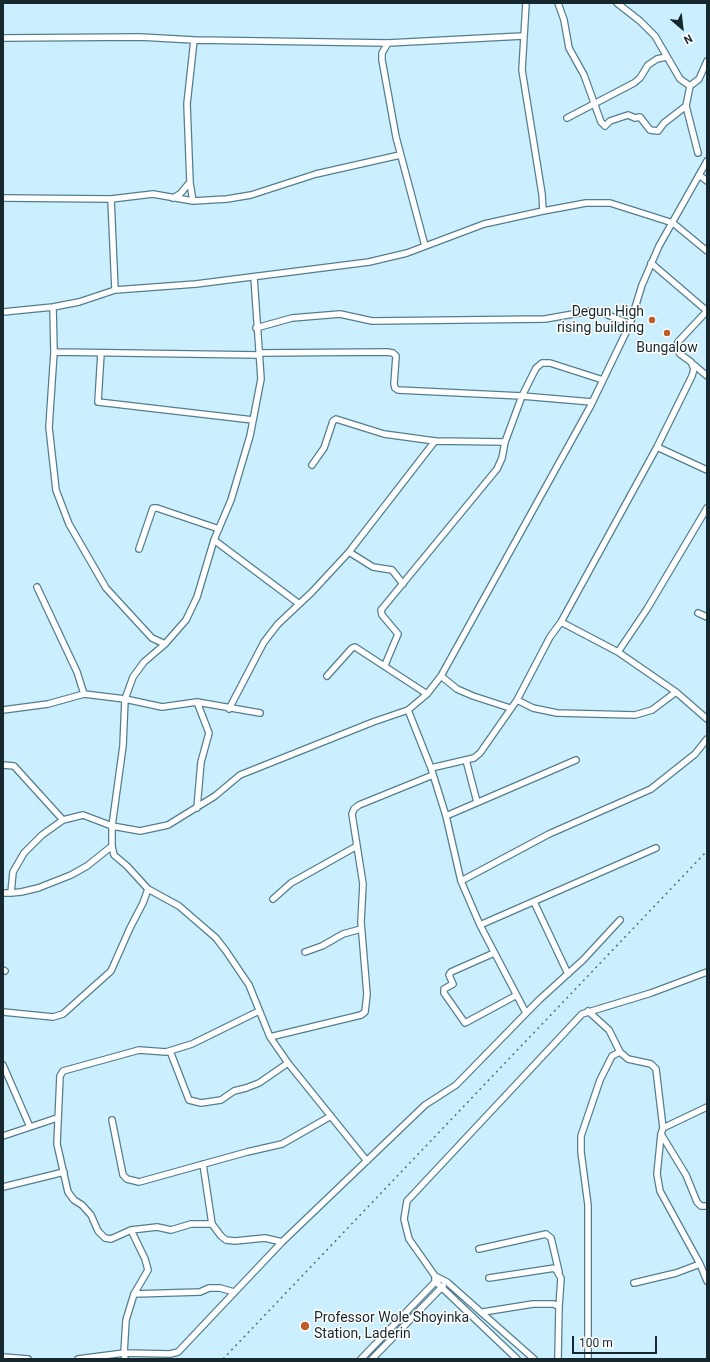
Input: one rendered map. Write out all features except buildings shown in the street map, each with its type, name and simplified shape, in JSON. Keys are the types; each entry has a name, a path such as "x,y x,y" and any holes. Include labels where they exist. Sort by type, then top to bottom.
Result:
{"street":[{"path":"526,3 522,70 542,194 543,211"},
{"path":"558,3 564,20 569,48 584,75 596,102 601,122 605,126 610,121 628,115 640,117 650,130 658,131 664,123 686,106"},
{"path":"617,3 656,36 666,57 680,78 690,86"},
{"path":"3,38 140,37 194,40 388,43 523,36"},
{"path":"193,201 190,182 187,104 194,40"},
{"path":"388,43 382,53 382,60 400,155 425,246"},
{"path":"567,118 634,84 640,78 648,65 657,59 666,57"},
{"path":"698,153 686,106 690,86 698,79 707,61"},
{"path":"3,198 111,199 153,194 193,201 227,199 251,195 316,174 400,155"},
{"path":"11,893 13,872 24,853 42,834 63,820 83,815 112,826 147,831 168,825 197,808 240,775 373,722 408,710 427,694 441,676 592,402 630,324 642,285 659,246 707,161"},
{"path":"699,175 707,182"},
{"path":"172,198 180,194 190,182"},
{"path":"111,199 115,290"},
{"path":"3,312 53,307 79,302 115,290 254,278 369,262 425,246 484,224 586,203 610,203 673,223 707,250"},
{"path":"651,263 707,311 678,342 677,348 680,354 707,376"},
{"path":"254,278 256,328 261,379 250,436 231,500 214,540 194,603 186,620 165,644 144,662 133,677 125,699 123,746 112,826 112,846 114,855 127,866 148,889 179,906 216,938 249,985 270,1037 288,1063 367,1161"},
{"path":"53,307 54,352 49,427 56,490 69,524 106,588 152,638 165,644"},
{"path":"256,328 292,318 340,314 372,320 545,319 590,311 603,313 630,324"},
{"path":"54,352 259,354 387,352 393,353 396,356 394,384 395,388 398,390 522,396 592,402"},
{"path":"101,353 98,402 253,420"},
{"path":"430,768 466,760 480,753 517,700 550,637 561,622 657,447 692,376 694,369 691,362"},
{"path":"385,665 398,634 382,615 381,610 497,469 522,396 536,368 542,363 550,363 603,380"},
{"path":"312,466 324,448 333,421 336,419 384,434 435,440 505,442"},
{"path":"229,709 264,642 278,624 298,603 312,592 349,552 435,440"},
{"path":"657,447 707,470"},
{"path":"139,549 153,508 157,508 219,529"},
{"path":"618,652 647,609 707,508"},
{"path":"214,540 298,603"},
{"path":"349,552 373,567 392,570 403,584"},
{"path":"37,587 77,672 84,694"},
{"path":"698,613 707,617"},
{"path":"561,622 618,652 676,692 707,719"},
{"path":"327,676 352,648 355,647 385,665 427,694"},
{"path":"441,676 457,689 510,708"},
{"path":"517,700 533,708 557,713 635,715 652,710 676,692"},
{"path":"3,710 48,704 84,694 125,699 162,707 196,702 229,709 260,713"},
{"path":"196,702 209,733 201,762 197,808"},
{"path":"408,710 433,775 446,816 461,881 480,926 526,1013"},
{"path":"461,881 549,834 651,789 695,754 707,739"},
{"path":"466,760 477,802"},
{"path":"446,816 576,760"},
{"path":"3,765 14,766 63,820"},
{"path":"270,1037 362,1015 365,1012 367,994 361,929 363,884 352,814 354,809 359,805 433,775"},
{"path":"3,893 21,892 38,888 71,874 87,866 112,846"},
{"path":"273,900 291,883 358,846"},
{"path":"480,926 656,848"},
{"path":"3,1012 53,1017 63,1014 111,971 143,903 148,889"},
{"path":"534,902 568,974"},
{"path":"78,1359 170,1354 178,1352 282,1242 425,1105 456,1085 526,1013 584,960 620,920"},
{"path":"305,952 322,946 343,934 361,929"},
{"path":"494,953 451,972 449,975 453,984 444,989 444,993 463,1021 467,1023 516,996"},
{"path":"517,1359 442,1288 409,1239 404,1219 407,1201 582,1014 651,993 707,972"},
{"path":"212,1224 191,1224 171,1230 157,1227 130,1230 111,1239 105,1238 98,1231 91,1215 82,1205 74,1200 68,1192 57,1144 60,1076 63,1072 139,1050 170,1051 192,1044 259,1011"},
{"path":"588,1011 610,1030 620,1052 628,1059 651,1064 656,1069 663,1128 660,1134 657,1174 660,1191 700,1264 707,1281"},
{"path":"170,1051 189,1100 201,1103 221,1100 234,1091 246,1088 259,1082 288,1063"},
{"path":"588,1359 588,1205 581,1152 581,1136 606,1068 612,1056 620,1052"},
{"path":"3,1065 30,1127"},
{"path":"663,1128 707,1107"},
{"path":"112,1120 123,1175 127,1179 139,1182 282,1144 331,1116"},
{"path":"3,1136 57,1118"},
{"path":"660,1134 686,1175 697,1202 700,1206 707,1206"},
{"path":"203,1164 212,1224 226,1240 235,1241 265,1238 282,1242"},
{"path":"3,1187 64,1172"},
{"path":"124,1356 126,1320 134,1294 148,1270 145,1259 130,1230"},
{"path":"479,1249 546,1234 551,1238 561,1278 558,1359"},
{"path":"634,1283 676,1273 700,1264"},
{"path":"489,1278 555,1268 559,1272"},
{"path":"436,1278 447,1282 483,1312 534,1359"},
{"path":"361,1359 436,1278"},
{"path":"372,1359 447,1282"},
{"path":"134,1294 200,1292 209,1288 220,1288 234,1292"},
{"path":"483,1312 533,1304 554,1304 559,1306"},
{"path":"3,1357 28,1359"}],"railway":[{"path":"223,1359 707,851"}],"place":[{"name":"Degun High rising building","path":"652,320"},
{"name":"Bungalow","path":"667,333"},
{"name":"Professor Wole Shoyinka Station, Laderin","path":"305,1326"}]}
